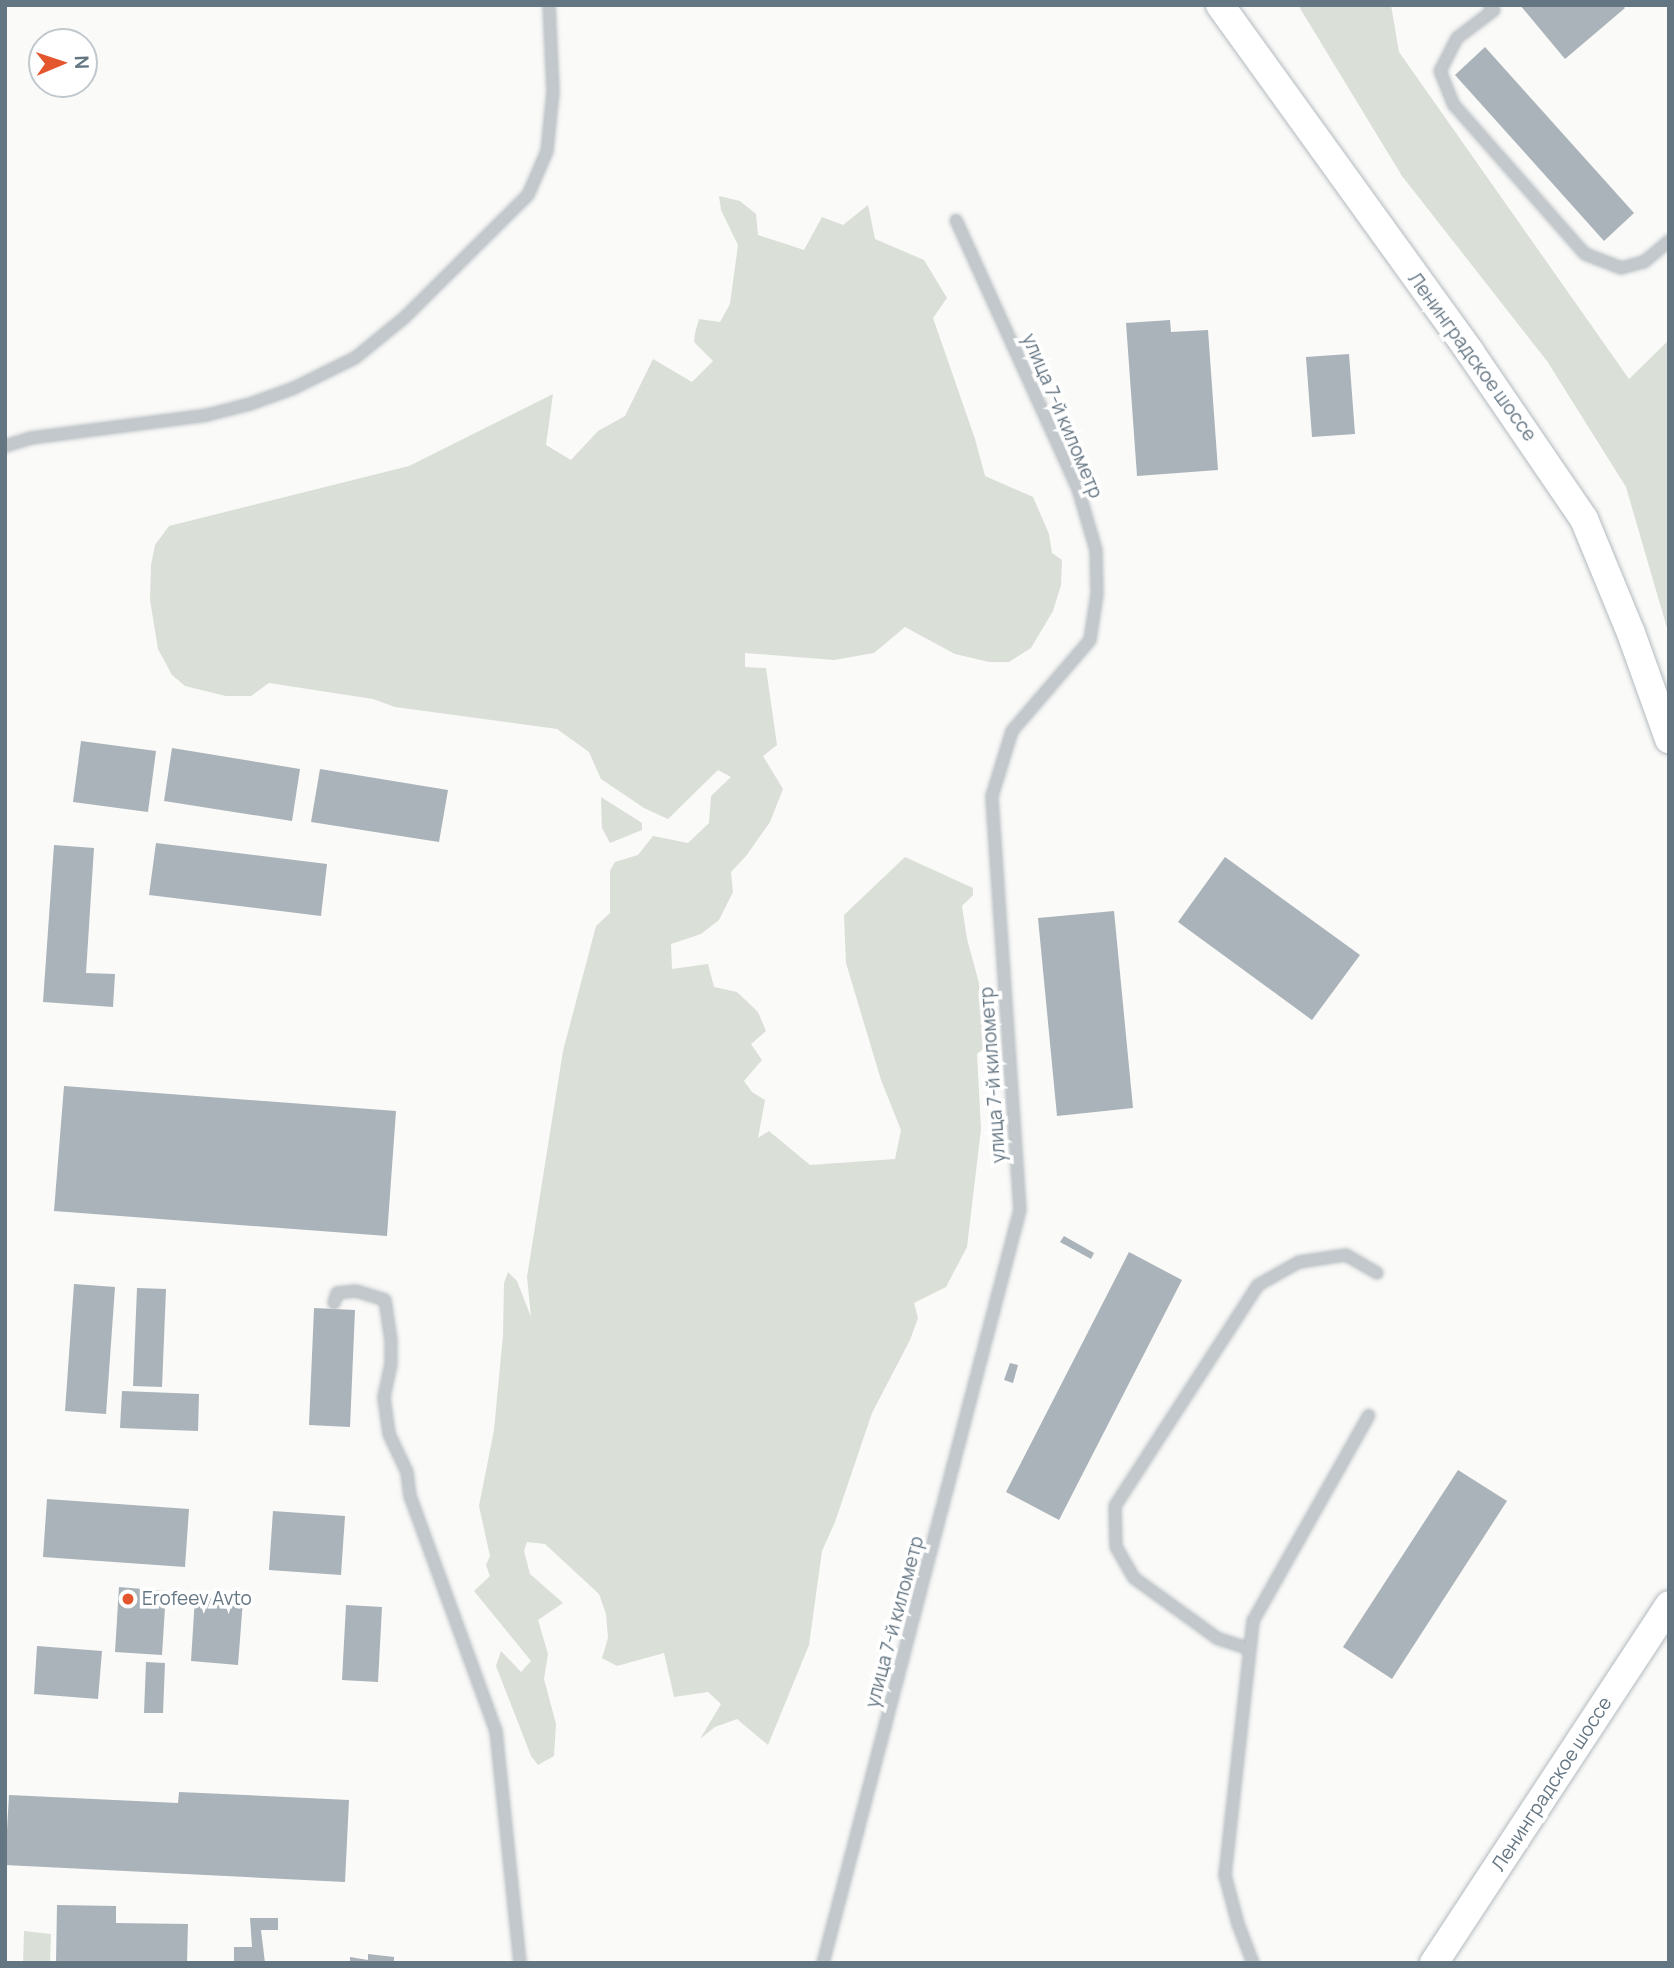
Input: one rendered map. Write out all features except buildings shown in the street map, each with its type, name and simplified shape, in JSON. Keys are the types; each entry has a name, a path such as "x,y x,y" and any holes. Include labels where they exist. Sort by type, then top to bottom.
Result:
{"main road":[{"name":"Ленинградское шоссе","path":"1220,5 1486,374 1584,519 1631,633 1669,739"},
{"name":"Ленинградское шоссе","path":"1434,1963 1669,1605"}],"lane":[{"path":"5,446 32,438 207,415 250,404 292,389 355,358 385,334 528,195 547,150 553,92 549,5"},
{"path":"1490,5 1494,10 1457,38 1440,71 1454,106 1585,254 1621,268 1644,262 1669,241"},
{"name":"улица 7-й километр","path":"823,1963 1020,1210 992,796 1012,732 1090,640 1097,594 1096,550 1078,489 956,220"},
{"path":"1250,1649 1217,1638 1134,1578 1116,1547 1115,1506 1258,1285 1299,1262 1346,1255 1377,1273"},
{"path":"334,1303 337,1293 356,1291 385,1300 391,1340 391,1364 384,1398 389,1434 407,1472 410,1496 496,1731 520,1963"},
{"path":"1254,1963 1238,1924 1225,1875 1253,1621 1369,1415"}],"shaded area":[{"path":"1298,5 1391,5 1399,52 1629,379 1669,340 1669,635 1626,487 1547,361 1402,176"},
{"path":"719,196 740,201 756,214 758,235 804,250 822,217 843,225 868,205 875,239 924,260 947,298 933,318 985,476 1033,497 1049,534 1052,553 1062,560 1061,585 1053,611 1031,648 1009,662 989,662 955,654 905,627 874,653 834,660 745,653 745,667 766,668 777,745 763,756 783,789 770,822 731,872 733,892 719,920 701,934 671,944 672,969 708,964 714,987 737,992 758,1012 766,1031 751,1044 762,1060 744,1081 752,1092 765,1100 758,1138 769,1131 810,1165 895,1159 901,1130 881,1080 846,963 844,915 905,857 973,888 973,895 962,906 967,939 979,983 983,1049 977,1054 981,1129 967,1247 946,1287 914,1303 918,1318 910,1340 872,1413 835,1522 822,1551 809,1645 768,1745 737,1719 715,1727 700,1739 721,1704 708,1692 674,1697 664,1653 617,1666 602,1658 608,1638 606,1614 599,1594 545,1544 527,1542 524,1551 530,1574 563,1603 538,1620 548,1654 544,1679 556,1724 554,1756 538,1765 531,1756 496,1666 501,1651 521,1672 531,1661 474,1591 490,1576 486,1565 490,1556 479,1506 494,1430 503,1335 504,1283 508,1272 517,1281 531,1317 527,1277 563,1051 596,926 610,913 610,871 615,862 638,855 653,836 688,843 709,823 711,796 731,777 718,770 668,819 644,808 601,779 589,752 557,729 395,707 373,699 269,683 251,696 226,696 185,686 172,675 158,649 150,600 151,565 155,545 169,526 409,466 553,394 546,445 571,460 598,431 625,416 653,359 692,382 713,361 694,342 699,319 720,322 730,304 738,245 721,210"},
{"path":"601,797 642,823 642,830 610,843 602,828"},
{"path":"24,1931 51,1934 50,1963 23,1963"}],"place":[{"name":"Erofeev Avto","path":"128,1599"}]}
